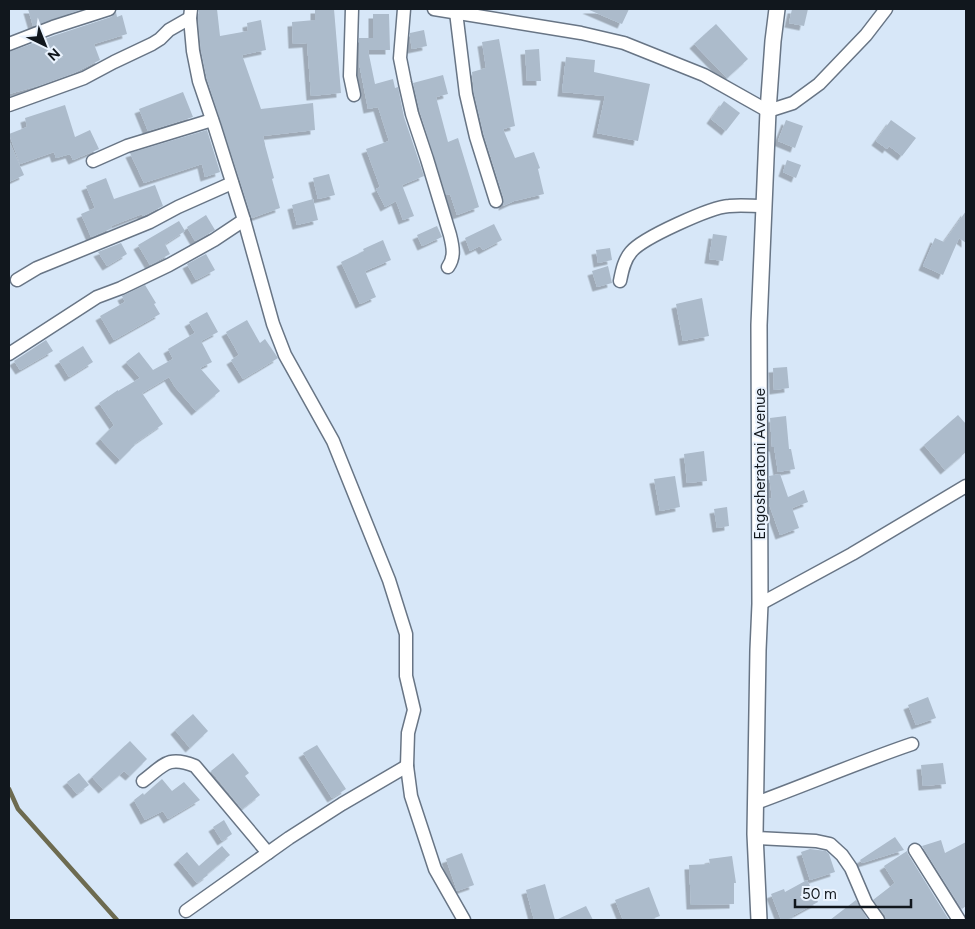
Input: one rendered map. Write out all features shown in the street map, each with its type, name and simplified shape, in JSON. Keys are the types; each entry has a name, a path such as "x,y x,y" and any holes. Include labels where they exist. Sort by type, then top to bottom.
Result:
{"street":[{"path":"9,44 53,27 109,9"},
{"path":"352,9 350,76 354,95"},
{"path":"404,9 400,58 412,114 453,248 453,261 448,267"},
{"path":"434,9 581,33 624,44 704,76 768,111 793,103 819,84 866,35 886,9"},
{"name":"Engosheratoni Avenue","path":"760,920 755,838 760,604 759,324 768,111 777,9"},
{"path":"456,12 466,94 476,137 496,201"},
{"path":"9,105 84,78 152,44 190,13"},
{"path":"190,13 193,51 199,81 244,220 273,324 285,355 333,441 389,580 406,634 406,676 414,710 408,733 407,766 411,796 435,869 464,920"},
{"path":"92,161 127,146 212,120"},
{"path":"17,280 37,268 150,222 178,207 232,183"},
{"path":"620,281 624,265 631,252 642,242 664,230 704,213 727,206 764,206"},
{"path":"9,354 97,297 121,288 169,265 214,240 244,220"},
{"path":"760,604 905,524 966,486"},
{"path":"756,803 864,760 912,744"},
{"path":"143,781 167,763 175,760 184,761 196,766 268,853"},
{"path":"186,911 342,804 407,766"},
{"path":"755,838 816,841 830,844 842,855 851,868 866,903 878,920"},
{"path":"915,850 959,920"}],"building":[{"path":"28,9 83,9 33,26"},
{"path":"199,9 217,9 220,36 248,31 247,23 261,20 266,50 242,55 261,109 313,103 315,130 263,136 280,208 252,218 207,79 201,50 198,22"},
{"path":"315,9 334,9 341,93 311,96 307,43 293,44 292,22 315,20"},
{"path":"587,9 629,9 622,24"},
{"path":"792,9 808,9 804,26 789,23"},
{"path":"116,12 117,17 122,15 127,34 94,44 100,60 74,73 9,94 9,52 111,17"},
{"path":"373,14 389,14 390,50 368,50 375,84 393,79 395,88 398,87 404,117 424,176 402,185 414,216 403,220 396,201 385,207 376,189 380,187 366,149 389,141 378,107 368,109 359,63 359,38 373,38"},
{"path":"716,24 748,59 727,78 694,44"},
{"path":"424,30 427,46 412,49 410,33"},
{"path":"499,39 515,126 503,129 515,158 534,152 540,168 538,169 544,194 514,201 503,206 504,199 484,135 474,93 472,72 486,68 482,42"},
{"path":"539,49 541,81 527,81 525,50"},
{"path":"566,57 595,60 594,72 650,84 638,141 597,133 605,96 562,92"},
{"path":"443,75 448,94 436,97 448,142 458,138 479,207 457,215 450,194 446,195 413,83"},
{"path":"183,92 193,117 148,131 139,109"},
{"path":"724,101 740,113 726,131 711,119"},
{"path":"65,105 75,137 90,130 99,149 73,160 70,154 56,158 54,152 20,164 9,134 27,127 25,118"},
{"path":"786,120 803,126 795,148 778,141"},
{"path":"891,120 916,138 902,156 889,146 887,149 876,141"},
{"path":"207,130 220,172 205,177 202,164 144,183 130,153"},
{"path":"9,141 24,175 9,182"},
{"path":"787,160 801,165 796,178 783,172"},
{"path":"329,174 335,195 318,199 313,178"},
{"path":"106,178 114,199 155,185 163,206 143,216 142,214 111,226 112,228 91,237 81,214 95,208 86,186"},
{"path":"313,199 318,220 297,225 292,205"},
{"path":"966,211 966,243 959,238 943,275 923,266 935,238 944,242"},
{"path":"206,215 215,230 195,241 187,227"},
{"path":"179,221 185,231 165,244 170,254 150,265 138,245"},
{"path":"494,224 502,240 483,250 480,246 470,251 465,238"},
{"path":"437,226 442,237 422,246 417,235"},
{"path":"713,234 727,236 723,261 709,259"},
{"path":"383,240 391,260 365,271 376,297 360,304 341,262"},
{"path":"121,243 127,254 107,266 98,252"},
{"path":"610,248 612,260 598,263 596,250"},
{"path":"206,254 215,270 196,280 187,264"},
{"path":"608,266 612,283 597,287 592,271"},
{"path":"145,285 156,303 154,304 160,314 114,340 100,316 125,302 122,296"},
{"path":"702,298 709,336 683,341 676,304"},
{"path":"207,312 218,332 201,341 212,362 200,368 220,391 196,411 175,387 169,377 142,393 163,424 134,444 120,460 100,439 114,425 99,403 140,378 126,362 139,352 153,370 173,359 168,349 195,333 189,322"},
{"path":"247,320 260,343 265,339 278,358 243,379 231,360 239,355 226,332"},
{"path":"46,340 53,351 20,370 14,361"},
{"path":"83,346 93,362 69,377 59,361"},
{"path":"787,367 789,388 774,390 773,368"},
{"path":"958,415 966,424 966,452 945,470 924,445"},
{"path":"786,416 789,449 791,449 795,469 778,472 774,447 772,447 770,418"},
{"path":"704,451 707,481 687,483 684,454"},
{"path":"780,474 788,497 804,490 808,502 792,508 799,528 780,535 769,504 769,499 772,498 769,476"},
{"path":"675,476 680,507 660,511 654,479"},
{"path":"727,507 729,526 717,528 714,509"},
{"path":"928,697 936,718 916,725 908,705"},
{"path":"193,714 208,731 190,748 175,730"},
{"path":"130,741 147,759 130,776 124,771 103,789 92,777"},
{"path":"317,745 346,789 332,798 303,753"},
{"path":"233,753 249,773 245,776 260,795 242,809 211,771"},
{"path":"943,763 946,784 923,786 921,765"},
{"path":"79,773 89,785 77,794 67,782"},
{"path":"162,779 172,791 184,782 200,800 168,819 163,811 145,820 134,800 143,793 144,795"},
{"path":"224,820 232,834 222,841 213,827"},
{"path":"895,837 904,850 862,863 860,860"},
{"path":"941,840 945,853 966,842 966,906 962,909 922,846"},
{"path":"222,846 230,855 197,883 178,860 187,852 199,866"},
{"path":"810,849 826,851 829,854 835,872 810,880 801,852"},
{"path":"907,851 949,920 886,920 885,915 873,900 895,883 884,866"},
{"path":"462,853 474,885 457,891 446,859"},
{"path":"732,856 736,883 734,883 734,904 691,905 689,865 710,864 709,859"},
{"path":"807,880 818,902 794,915 794,917 781,920 771,894 784,889 785,892"},
{"path":"545,884 555,920 534,920 526,890"},
{"path":"649,887 660,916 649,920 623,920 615,900"},
{"path":"856,900 868,920 830,920"},
{"path":"586,906 593,920 556,920"}],"waterway":[{"path":"9,789 18,809 117,920"}]}
